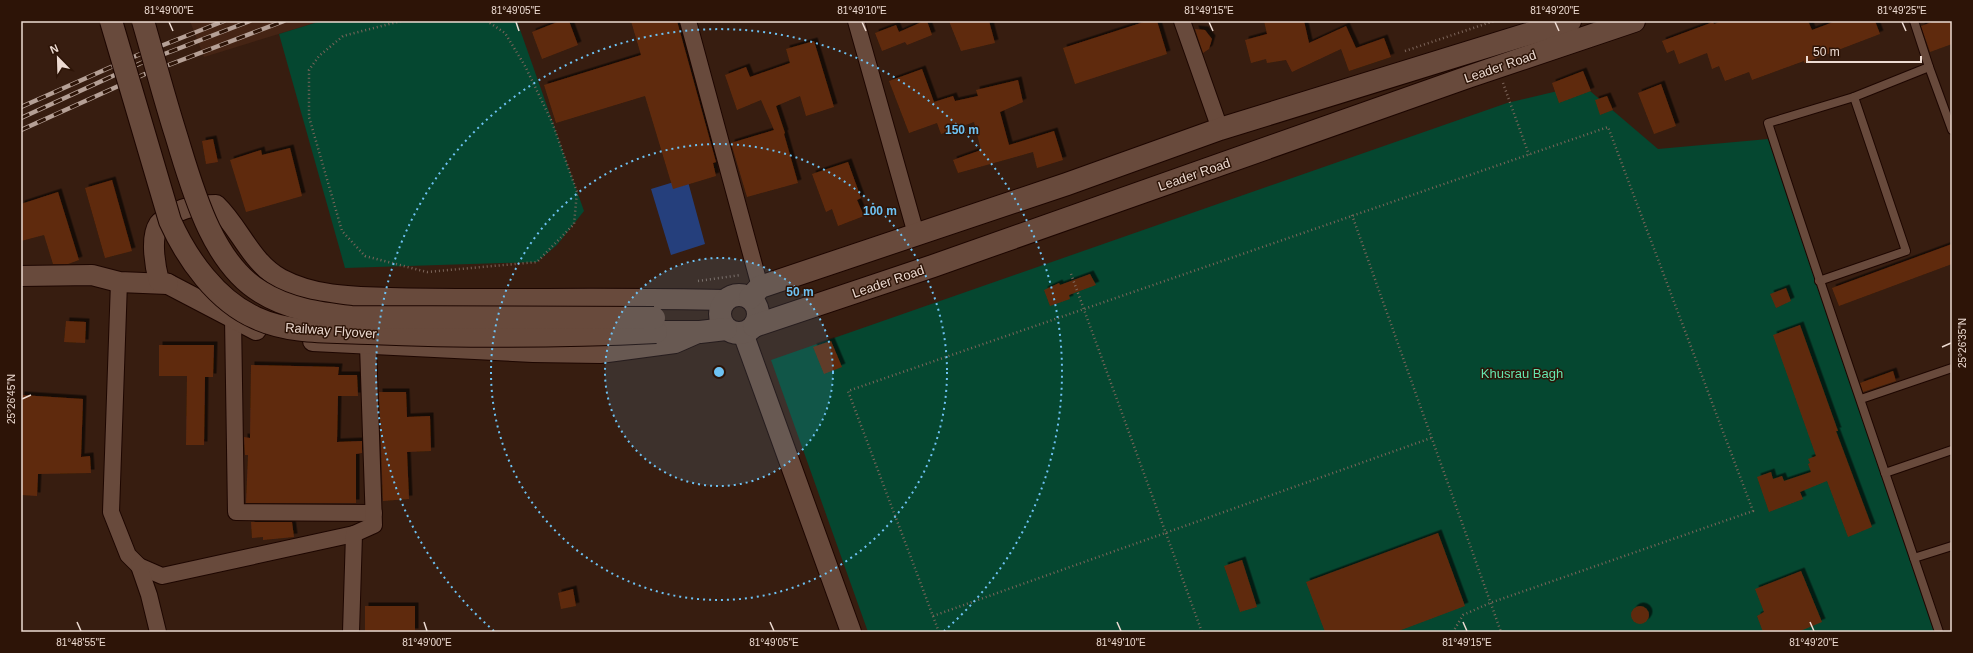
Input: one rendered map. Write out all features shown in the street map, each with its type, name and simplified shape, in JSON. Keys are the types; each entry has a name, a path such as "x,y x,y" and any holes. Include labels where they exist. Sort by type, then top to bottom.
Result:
{"main road":[{"name":"Railway Flyover","path":"111,21 170,221 180,244 198,271 235,307 256,318 285,329 458,337 558,337 656,325 701,317 734,320"},
{"name":"Railway Flyover","path":"143,21 194,194 205,222 224,255 243,278 260,292 284,305 317,313 351,317 656,325 700,332 734,320"},
{"name":"Leader Road","path":"755,293 916,234 1067,184 1220,129 1570,21"},
{"name":"Leader Road","path":"734,320 925,268 1498,67 1634,21"},
{"path":"734,320 737,295 755,293"}],"street":[{"path":"688,21 726,155 755,293"},
{"path":"856,21 916,234"},
{"path":"1182,21 1220,129"},
{"path":"700,332 675,343 600,353 533,352 368,345 296,340 253,329 168,284 159,281 155,265 155,239 159,223 177,210 197,206 216,205 226,215 242,240 262,265 280,279 302,289 325,294 437,299 638,298 734,320 851,632"},
{"path":"21,276 92,275 119,282 168,284"},
{"path":"119,282 111,512 128,555 139,566 162,576 354,534 374,525 368,345"},
{"path":"234,318 236,512 374,513"},
{"path":"351,632 354,534"},
{"path":"139,566 149,595 158,632"}],"lane":[{"path":"1914,21 1952,130"},
{"path":"1929,67 1854,97 1768,123 1819,281 1861,399 1939,632"},
{"path":"1819,281 1906,251 1854,97"},
{"path":"1861,399 1952,368"},
{"path":"1885,473 1952,450"},
{"path":"1914,558 1952,546"}],"path":[{"path":"401,21 343,36 319,56 309,70 309,117 342,232 365,256 427,272 537,262 574,224 577,192 552,122 525,66 506,33 487,21"},
{"path":"1498,67 1529,155"},
{"path":"939,632 848,391 1608,127 1753,511 1490,603 1463,615 1453,632"},
{"path":"1352,215 1501,632"},
{"path":"1071,274 1202,632"},
{"path":"933,616 1431,438"}],"shaded area":[{"path":"190,21 321,21 204,57"}],"green space":[{"path":"321,21 517,21 584,211 557,245 537,262 345,268 279,34"},
{"name":"Khusrau Bagh","path":"1583,85 1658,149 1768,139 1934,632 868,632 771,360 1507,103"}],"water":[{"path":"687,178 705,244 671,255 651,189"}],"building":[{"path":"560,21 569,21 578,45 542,59 532,32"},
{"path":"631,21 677,21 716,162 713,163 716,176 673,189 645,96 556,123 544,85 641,55"},
{"path":"927,21 932,35 907,45 905,42 882,51 875,33 896,25 899,32"},
{"path":"949,21 989,21 995,43 961,51"},
{"path":"1147,21 1157,21 1167,54 1075,84 1063,48"},
{"path":"1264,21 1304,21 1309,43 1346,26 1356,48 1384,38 1391,57 1349,71 1341,49 1292,72 1286,60 1267,63 1266,59 1251,63 1245,40 1267,34"},
{"path":"1723,21 1808,21 1812,30 1836,21 1875,21 1880,34 1804,63 1804,61 1752,80 1749,72 1725,81 1719,66 1712,69 1707,53 1679,64 1674,50 1667,53 1662,41 1713,22 1714,24"},
{"path":"1935,21 1952,21 1952,44 1930,52 1921,26"},
{"path":"1195,29 1205,30 1212,39 1209,49 1203,53"},
{"path":"814,41 834,107 806,116 800,96 776,106 785,133 784,134 798,183 747,197 731,143 774,130 761,100 737,110 725,75 746,67 750,77 790,63 786,49"},
{"path":"922,69 934,102 953,96 955,101 978,96 976,90 1018,80 1023,102 1000,112 1009,145 1054,131 1063,160 1037,168 1033,152 958,173 953,160 981,150 974,122 941,134 937,123 909,133 889,81"},
{"path":"1583,71 1591,91 1559,103 1552,83"},
{"path":"1661,84 1676,126 1654,134 1638,93"},
{"path":"1607,96 1613,110 1600,115 1595,100"},
{"path":"213,139 218,162 206,164 202,141"},
{"path":"290,148 302,196 246,212 230,160 261,150 262,155"},
{"path":"848,162 861,198 857,200 864,216 838,226 832,209 826,212 812,174"},
{"path":"112,180 132,251 105,258 85,188"},
{"path":"58,192 79,260 68,264 53,264 44,235 21,241 21,204"},
{"path":"1952,244 1952,264 1839,306 1832,288"},
{"path":"1090,274 1096,285 1069,295 1070,299 1050,306 1044,290 1059,283 1060,285"},
{"path":"1786,288 1791,301 1776,308 1770,294"},
{"path":"66,321 86,322 85,343 64,342"},
{"path":"1800,325 1838,431 1836,431 1872,527 1848,537 1827,481 1800,492 1803,499 1769,512 1757,477 1771,472 1773,479 1782,476 1784,481 1811,472 1808,459 1816,456 1773,335"},
{"path":"831,341 842,367 824,374 813,347"},
{"path":"159,345 214,345 213,377 205,377 204,445 186,445 187,376 159,376"},
{"path":"251,365 339,367 338,375 357,375 358,396 338,396 337,442 362,441 362,453 356,454 356,503 246,503 248,455 245,455 244,437 250,438"},
{"path":"1893,371 1896,381 1863,392 1860,383"},
{"path":"379,392 406,392 407,417 430,416 431,451 407,452 409,499 383,501"},
{"path":"21,395 83,399 81,457 90,456 91,473 38,474 37,496 21,495"},
{"path":"251,522 292,522 294,537 263,540 263,537 252,538"},
{"path":"1438,533 1465,606 1396,632 1325,632 1306,582"},
{"path":"1242,560 1257,607 1240,612 1224,566"},
{"path":"1801,571 1822,622 1798,632 1763,632 1757,616 1764,612 1755,589"},
{"path":"573,589 576,606 561,609 558,593"},
{"path":"365,606 415,606 415,632 365,632"},
{"path":"1636,606 1644,606 1649,611 1647,622 1644,624 1636,624 1631,619 1631,611"}],"railway":[{"path":"21,107 138,55 224,21"},
{"path":"21,118 141,63 250,21"},
{"path":"21,130 145,74 284,21"}]}
